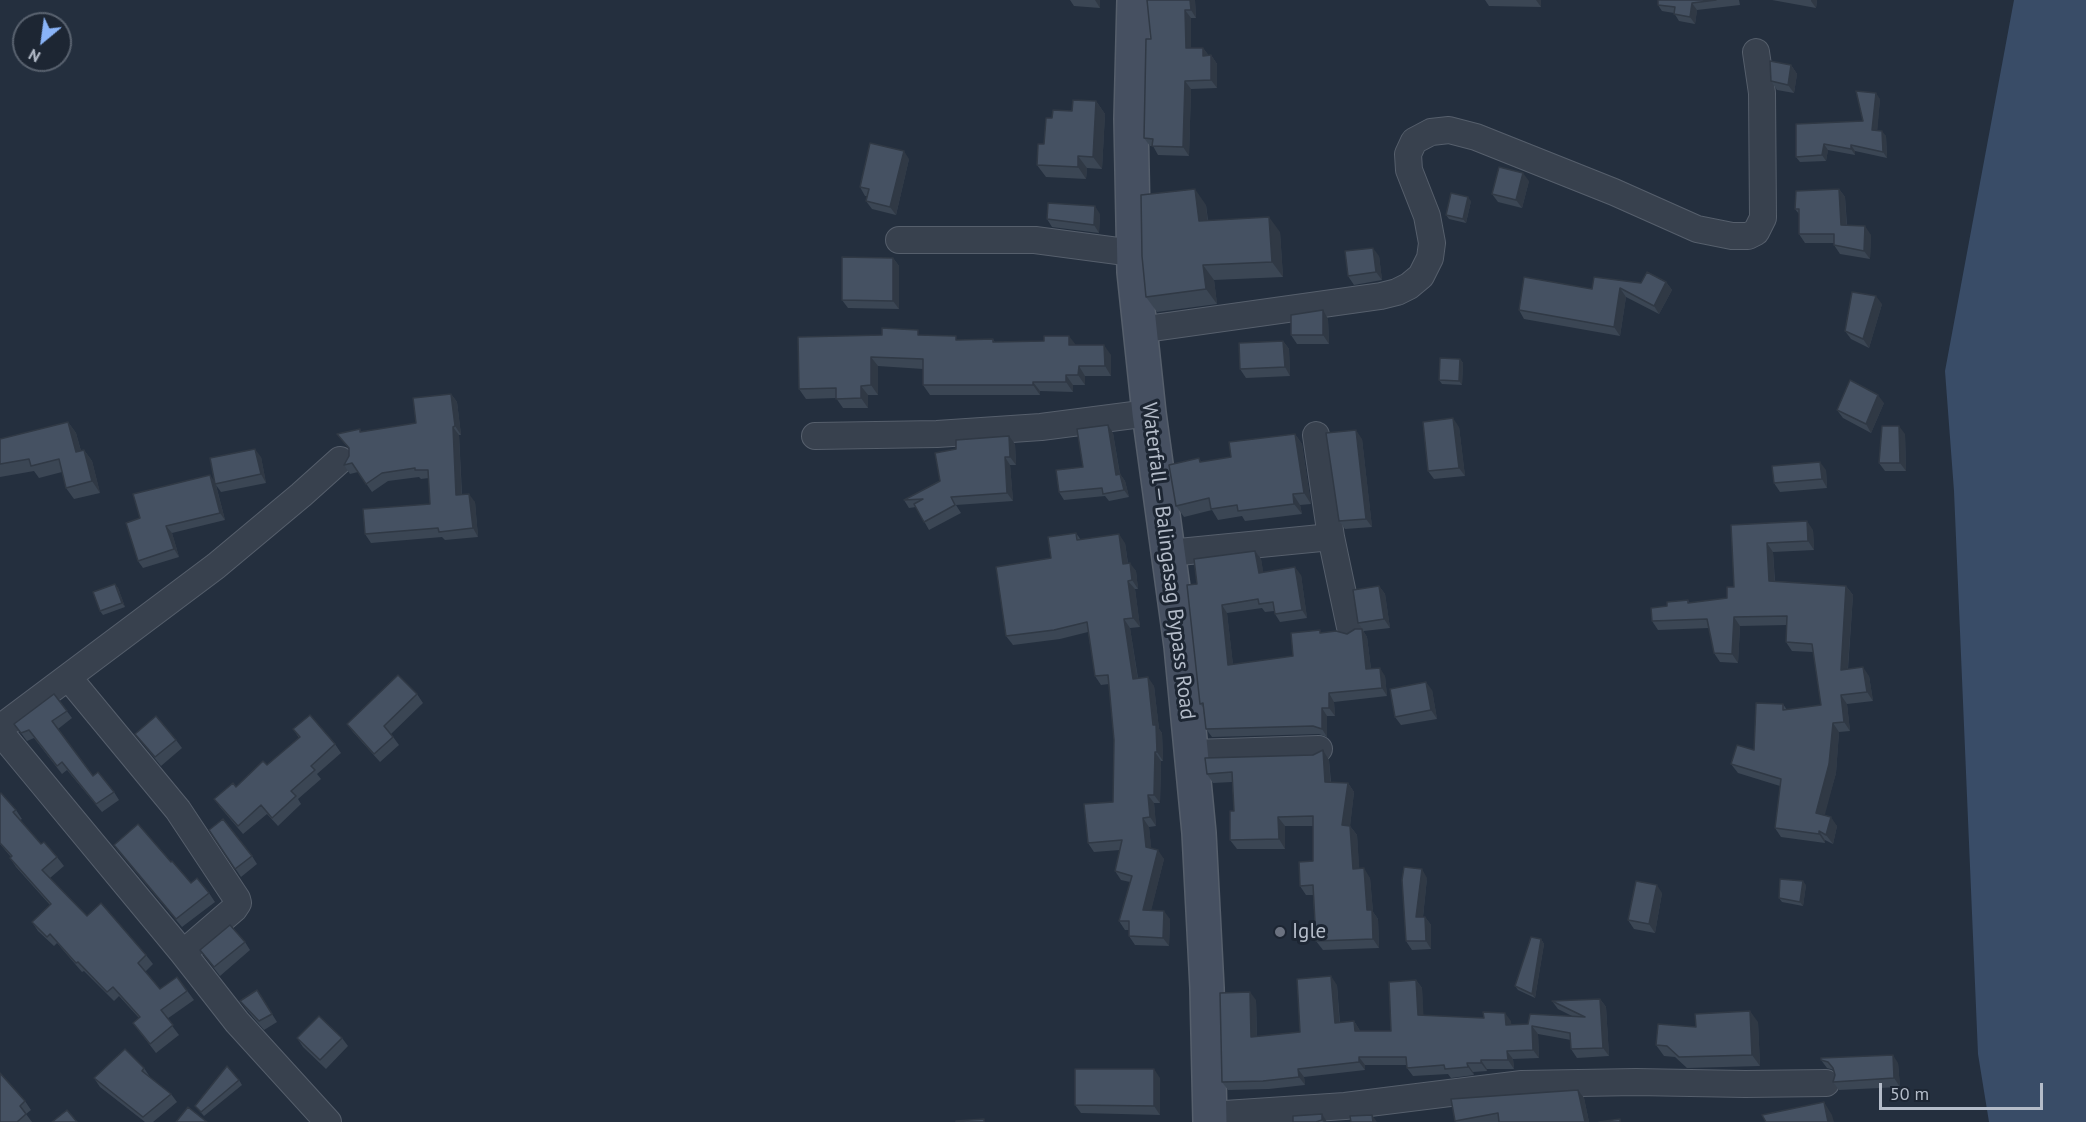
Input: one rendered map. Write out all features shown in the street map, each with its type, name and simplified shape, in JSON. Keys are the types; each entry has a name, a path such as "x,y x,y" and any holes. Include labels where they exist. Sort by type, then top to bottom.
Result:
{"main road":[{"name":"Waterfall ‒ Balingasag Bypass Road","path":"1134,0 1131,119 1133,253 1139,330 1169,553 1192,753 1199,833 1207,988 1210,1119"}],"street":[{"path":"1139,330 1381,296 1409,286 1421,276 1430,258 1432,243 1427,216 1409,170 1408,154 1414,141 1431,132 1449,130 1476,137 1584,179 1697,229 1732,236 1749,236 1756,232 1763,218 1762,93 1756,52"},
{"path":"899,240 1035,240 1133,253"},
{"path":"815,436 937,434 1041,428 1149,413"},
{"path":"1316,435 1331,537 1350,627"},
{"path":"0,728 216,566 340,459"},
{"path":"1169,553 1331,537"},
{"path":"68,677 178,810 237,899 238,903 234,909 183,952"},
{"path":"0,732 183,952 237,1022 328,1122"},
{"path":"1192,753 1318,749"},
{"path":"1210,1119 1346,1114 1522,1084 1826,1083"}],"water":[{"path":"2014,0 2086,0 2086,1122 1989,1122 1978,1054 1954,491 1945,371"}],"building":[{"path":"1147,0 1190,0 1191,10 1185,10 1186,48 1203,48 1203,56 1211,55 1211,80 1185,81 1183,147 1152,146 1153,139 1144,138 1146,39 1151,39"},
{"path":"1658,0 1716,0 1692,3 1690,17 1674,14 1675,7 1658,5"},
{"path":"1770,61 1791,65 1788,85 1771,81"},
{"path":"1856,91 1876,93 1872,130 1882,131 1883,152 1851,145 1851,149 1824,144 1822,155 1796,157 1796,124 1863,121"},
{"path":"1073,100 1096,101 1093,157 1078,156 1078,167 1037,165 1038,144 1044,144 1046,118 1052,118 1053,110 1072,111"},
{"path":"870,143 904,151 890,207 866,201 869,189 860,187"},
{"path":"1499,167 1523,173 1516,200 1492,194"},
{"path":"1195,189 1199,221 1269,217 1272,262 1203,265 1206,289 1146,297 1142,256 1141,195"},
{"path":"1839,189 1841,225 1865,226 1864,251 1834,245 1834,234 1799,234 1799,209 1795,209 1796,191"},
{"path":"1451,193 1468,197 1463,219 1446,215"},
{"path":"1048,203 1095,206 1094,225 1047,219"},
{"path":"1373,248 1376,272 1348,276 1345,251"},
{"path":"842,257 893,258 893,301 842,300"},
{"path":"1647,272 1666,282 1654,306 1620,288 1614,327 1519,310 1524,277 1592,289 1594,277 1641,283"},
{"path":"1852,292 1876,296 1863,339 1845,331"},
{"path":"1323,310 1323,335 1291,335 1291,315"},
{"path":"882,328 918,330 918,335 956,336 956,340 993,339 993,342 1044,341 1044,336 1069,336 1069,345 1104,345 1105,366 1079,366 1078,375 1066,375 1066,382 1033,382 1033,385 923,385 923,359 871,357 871,385 861,386 861,398 836,399 836,388 799,389 798,337 882,335"},
{"path":"1283,341 1285,367 1240,369 1239,343"},
{"path":"1440,358 1460,359 1459,381 1439,380"},
{"path":"1850,380 1878,395 1866,424 1837,410"},
{"path":"451,394 455,426 453,427 456,495 469,494 473,528 439,532 438,528 365,534 363,509 430,504 428,470 415,470 415,468 382,473 366,484 352,463 344,465 349,456 349,448 337,434 416,423 413,398"},
{"path":"1453,418 1459,468 1428,471 1423,422"},
{"path":"68,422 76,452 84,450 92,481 66,488 59,459 31,466 29,459 0,464 0,439"},
{"path":"1108,425 1116,475 1120,474 1124,490 1103,494 1102,488 1059,492 1056,470 1083,467 1077,429"},
{"path":"1882,426 1899,426 1900,463 1879,463"},
{"path":"1356,430 1366,519 1339,521 1326,433"},
{"path":"1295,434 1304,493 1293,494 1294,504 1238,511 1237,505 1211,509 1209,498 1176,506 1169,465 1199,458 1200,462 1231,457 1229,442"},
{"path":"1009,436 1010,457 1005,457 1007,493 951,497 955,505 924,522 914,504 923,499 904,500 940,481 935,453 956,449 956,440"},
{"path":"255,449 261,474 215,484 210,458"},
{"path":"1820,462 1822,479 1774,483 1772,466"},
{"path":"210,475 220,513 166,526 174,549 138,561 126,523 140,518 133,494"},
{"path":"1807,521 1808,541 1767,543 1769,581 1846,586 1841,670 1863,667 1867,692 1841,695 1844,722 1833,723 1829,764 1816,813 1831,817 1826,835 1819,831 1819,834 1775,828 1781,779 1731,764 1737,745 1754,750 1756,703 1783,704 1783,710 1821,705 1812,644 1786,642 1787,616 1734,617 1732,654 1714,653 1707,619 1652,621 1651,608 1667,606 1667,602 1688,600 1688,603 1727,598 1727,587 1734,587 1731,525"},
{"path":"1076,533 1077,540 1119,534 1123,564 1130,563 1132,580 1128,581 1133,618 1124,619 1133,679 1148,677 1153,725 1156,725 1154,795 1148,795 1150,817 1143,818 1146,847 1158,850 1143,910 1164,911 1163,938 1129,936 1129,921 1119,921 1132,876 1115,871 1122,840 1088,843 1084,804 1113,802 1114,740 1108,675 1095,676 1087,622 1054,630 1006,636 996,567 1051,558 1048,537"},
{"path":"1255,551 1259,573 1295,567 1302,610 1275,614 1273,602 1259,604 1258,599 1222,605 1228,665 1293,656 1291,633 1320,630 1320,633 1336,631 1347,634 1355,629 1362,629 1366,669 1380,668 1382,688 1329,693 1329,708 1322,708 1322,729 1313,726 1206,729 1203,703 1200,704 1187,585 1197,584 1194,559"},
{"path":"115,584 122,603 100,611 93,592"},
{"path":"1379,586 1384,619 1358,623 1353,590"},
{"path":"398,675 417,694 384,726 393,737 374,754 347,724"},
{"path":"1426,682 1431,710 1395,717 1390,689"},
{"path":"54,694 67,711 52,721 93,776 98,772 114,792 96,804 62,762 57,766 29,730 21,733 14,724"},
{"path":"310,715 335,744 311,766 315,770 291,791 296,796 272,818 261,805 238,826 214,799 233,783 236,787 263,761 267,765 300,737 293,729"},
{"path":"156,716 176,740 155,757 135,734"},
{"path":"1323,750 1325,782 1348,783 1342,825 1350,826 1353,869 1364,868 1367,910 1372,910 1373,939 1316,941 1313,885 1300,886 1299,862 1313,861 1313,816 1278,817 1279,839 1230,840 1230,811 1234,811 1232,772 1207,774 1205,758 1313,755"},
{"path":"1,793 16,810 13,812 41,844 44,842 57,857 42,870 87,916 101,903 146,955 138,963 160,989 177,977 187,991 161,1010 173,1025 150,1044 133,1023 140,1017 113,987 107,992 50,934 47,937 32,922 51,904 10,858 12,856 0,843"},
{"path":"223,819 252,856 235,869 209,830"},
{"path":"138,824 191,883 197,878 209,893 176,919 114,845"},
{"path":"1404,867 1422,869 1416,917 1425,917 1426,941 1406,941 1402,880"},
{"path":"1780,879 1803,881 1800,902 1779,898"},
{"path":"1636,881 1657,885 1649,924 1628,920"},
{"path":"230,925 245,942 214,967 200,950"},
{"path":"1531,937 1541,939 1532,994 1515,986"},
{"path":"1331,976 1335,1023 1354,1021 1355,1031 1391,1031 1389,982 1416,980 1418,1015 1484,1018 1483,1012 1505,1013 1506,1025 1528,1024 1530,1014 1585,1017 1552,1001 1600,999 1603,1048 1571,1049 1570,1033 1532,1026 1533,1050 1507,1051 1508,1060 1481,1060 1481,1063 1467,1063 1468,1067 1445,1069 1444,1065 1407,1068 1406,1057 1359,1057 1359,1062 1298,1069 1299,1077 1222,1082 1220,993 1250,992 1251,1037 1300,1032 1297,979"},
{"path":"257,990 272,1014 259,1021 240,1001"},
{"path":"1750,1011 1752,1055 1679,1057 1667,1046 1656,1045 1658,1024 1696,1027 1695,1014"},
{"path":"319,1016 342,1038 320,1060 297,1038"},
{"path":"125,1049 144,1068 142,1071 171,1094 143,1117 94,1078"},
{"path":"1893,1055 1894,1078 1833,1082 1835,1075 1833,1068 1828,1062 1821,1060 1821,1058"},
{"path":"227,1066 239,1080 201,1112 195,1106"},
{"path":"1075,1069 1154,1069 1154,1106 1075,1105"},
{"path":"0,1073 25,1101 20,1106 26,1114 17,1122 0,1122"},
{"path":"1578,1090 1585,1122 1499,1122 1498,1113 1455,1121 1451,1099"},
{"path":"1824,1102 1828,1122 1766,1122 1762,1115"},
{"path":"188,1107 207,1122 176,1122"},
{"path":"67,1110 77,1122 52,1122"},
{"path":"1322,1114 1322,1120 1316,1122 1293,1122 1293,1116"},
{"path":"1372,1115 1373,1122 1351,1122 1350,1116"},
{"path":"984,1119 984,1122 956,1122 956,1121"},
{"path":"1620,1119 1620,1122 1599,1122"}],"place":[{"name":"Igle","path":"1280,932"}]}
